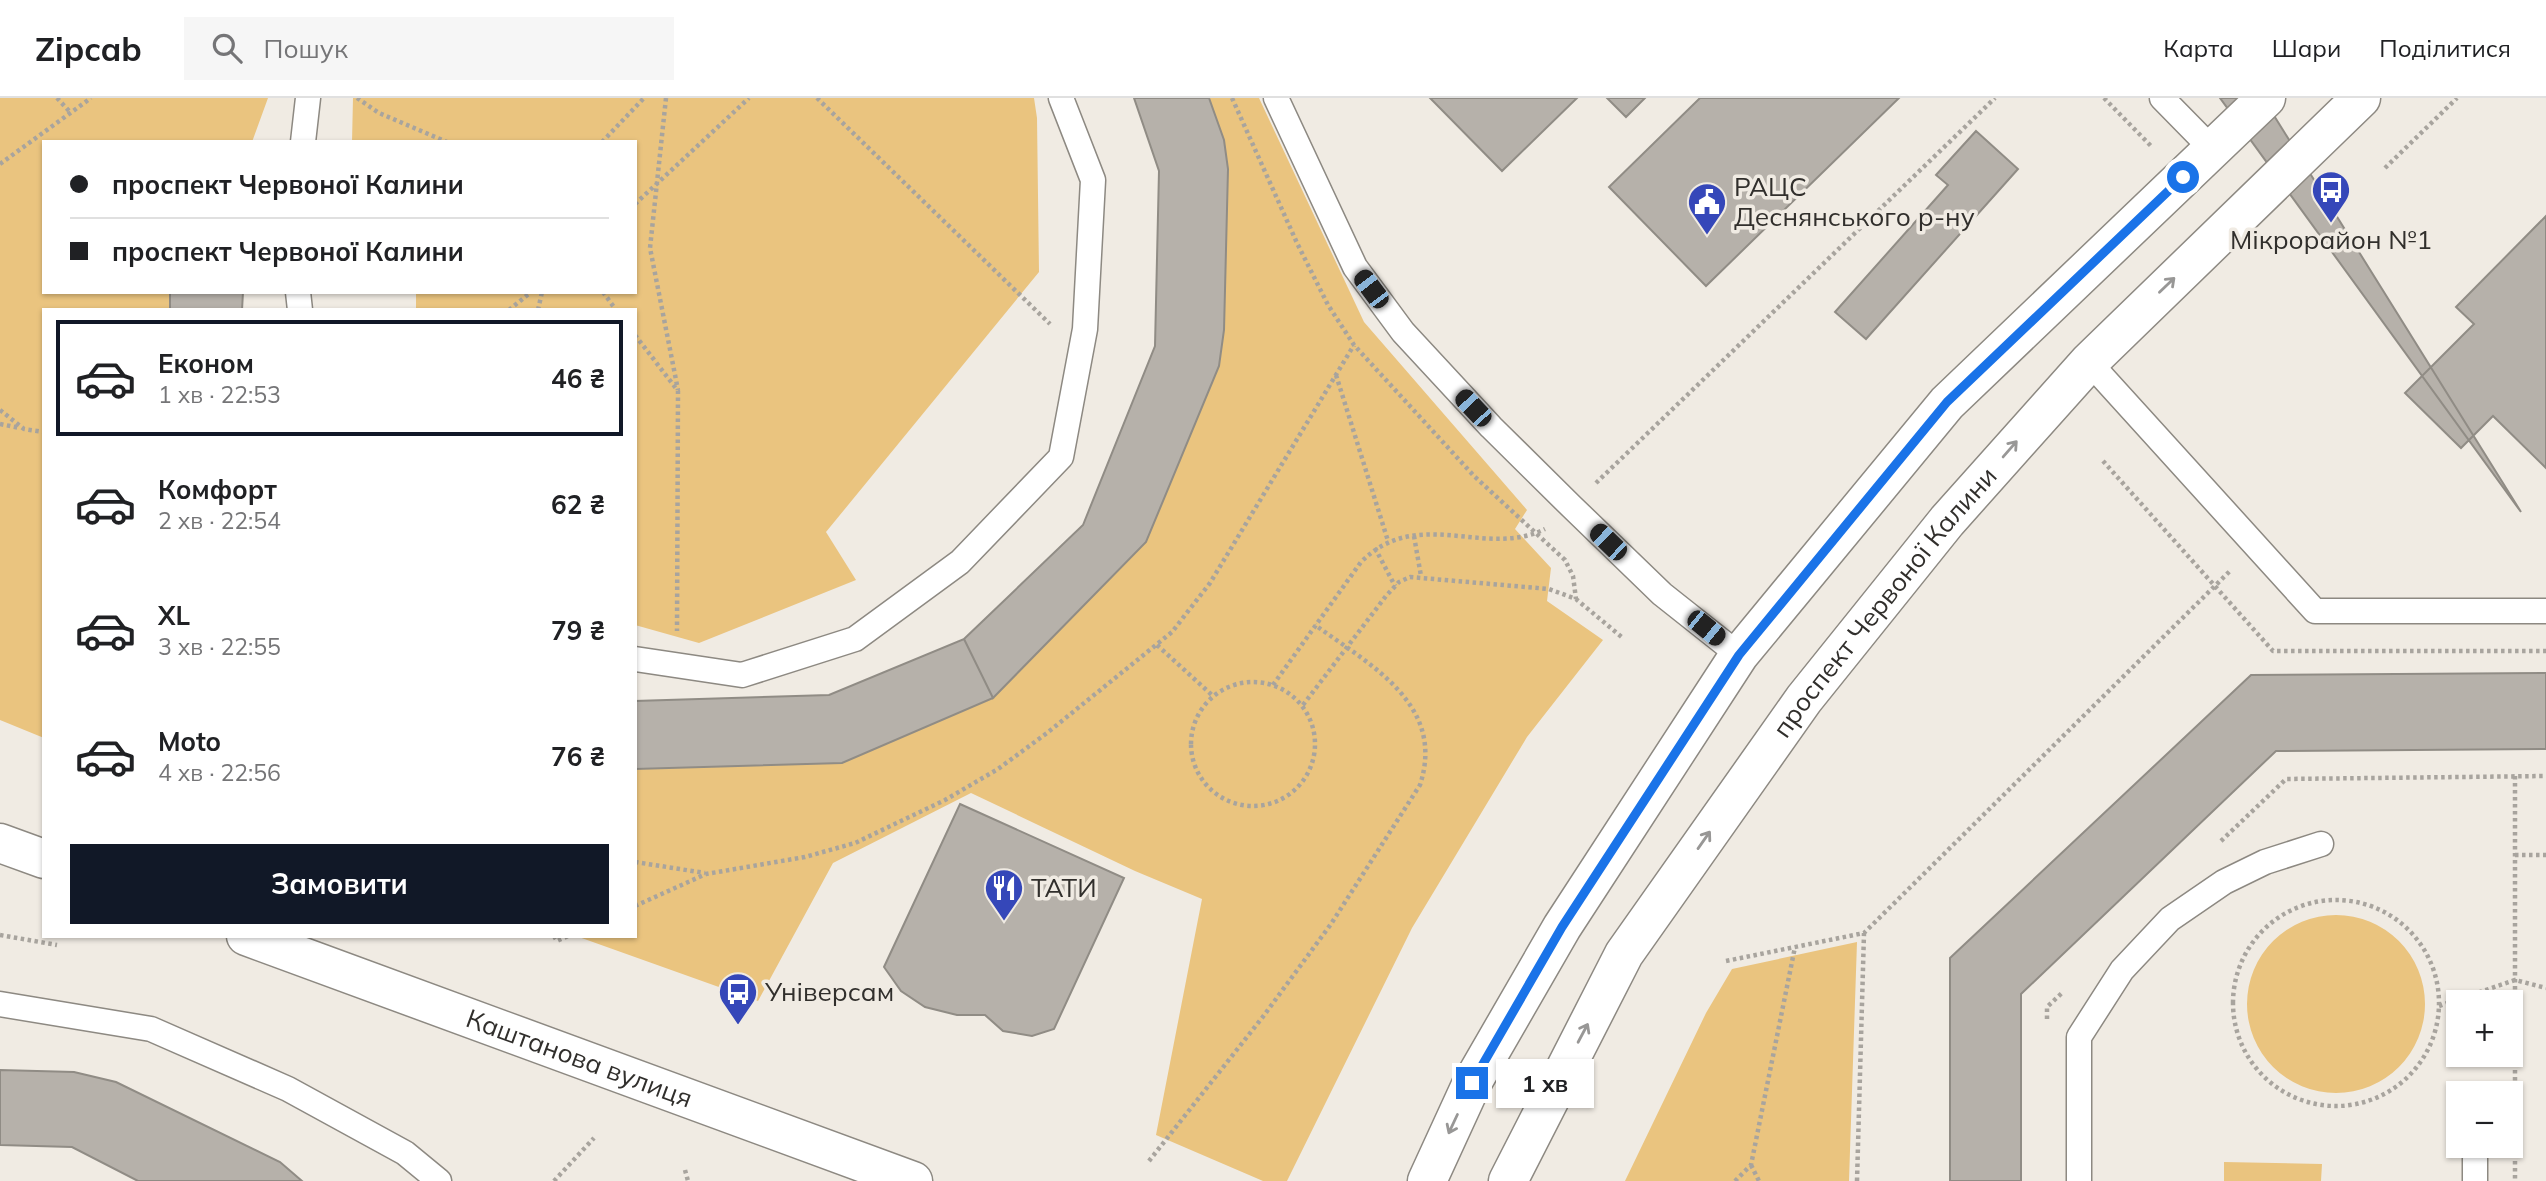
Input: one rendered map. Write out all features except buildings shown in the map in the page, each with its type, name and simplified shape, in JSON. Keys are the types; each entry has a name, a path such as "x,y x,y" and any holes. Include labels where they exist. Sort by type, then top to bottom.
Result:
{"main road":[{"path":"1427,1181 1472,1083 1562,927 1739,655 1947,402 2266,98"},
{"name":"проспект Червоної Калини","path":"1508,1181 1624,954 1796,710 1947,521 2089,362 2361,98"},
{"path":"0,843 42,858"},
{"name":"Каштанова вулиця","path":"251,938 913,1181"}],"lane":[{"path":"303,140 308,98"},
{"path":"637,659 742,675 855,639 960,562 1061,457 1085,329 1093,180 1061,98"},
{"path":"1276,98 1354,267 1403,332 1491,427 1662,594 1739,655"},
{"path":"2162,98 2212,149"},
{"path":"2089,362 2315,611 2546,611"},
{"path":"2079,1181 2079,1037 2122,970 2169,919 2224,882 2265,862 2321,844"},
{"path":"0,1004 151,1028 288,1089 405,1153 439,1181"},
{"path":"2475,1158 2475,1181"}],"path":[{"path":"57,98 70,112"},
{"path":"0,164 90,98"},
{"path":"357,98 379,113 442,140"},
{"path":"604,140 644,98"},
{"path":"666,98 650,248 678,391 677,665"},
{"path":"637,202 749,98"},
{"path":"817,98 1080,354"},
{"path":"1273,685 1361,562 1375,548 1388,541 1414,536 1433,534 1517,538 1544,530 1572,507 1701,379 1995,98"},
{"path":"2104,98 2183,177"},
{"path":"2385,168 2457,98"},
{"path":"511,308 529,294"},
{"path":"637,338 678,391"},
{"path":"637,905 706,874 805,857 855,842 945,800 998,769 1037,740 1172,632 1210,583 1354,345"},
{"path":"1336,374 1388,541"},
{"path":"0,410 24,429"},
{"path":"0,424 42,432"},
{"path":"1414,536 1421,576"},
{"path":"1726,961 1864,933 2256,545"},
{"path":"1375,548 1395,586"},
{"path":"1303,705 1395,586 1410,577 1549,589 1576,599 1624,639"},
{"path":"1149,1161 1262,1018 1323,934 1420,785 1427,764 1424,727 1403,696 1315,625"},
{"path":"1157,645 1213,696"},
{"path":"1249,681 1288,691 1303,705 1313,723 1316,744 1308,772 1288,795 1269,804 1248,806 1228,801 1210,789 1198,773 1191,753 1191,733 1213,696 1229,686 1249,681"},
{"path":"2515,776 2515,1181"},
{"path":"2286,779 2546,776"},
{"path":"2515,855 2546,855"},
{"path":"637,862 706,874"},
{"path":"2340,900 2371,906 2398,920 2420,942 2435,972 2439,1006 2433,1040 2416,1068 2390,1091 2359,1104 2325,1106 2292,1096 2264,1078 2244,1051 2234,1022 2233,991 2241,961 2258,936 2281,915 2309,903 2340,900"},
{"path":"1857,1181 1864,933"},
{"path":"0,935 57,945"},
{"path":"1735,1181 1751,1165 1795,947"},
{"path":"2439,1006 2515,980 2546,988"},
{"path":"554,1181 594,1138"},
{"path":"1751,1165 1759,1181"},
{"path":"685,1170 688,1181"}],"shaded area":[{"path":"0,98 268,98 253,140 42,140 42,294 170,294 170,308 42,308 42,737 0,720"},
{"path":"353,98 1034,98 1037,118 1039,272 826,532 856,580 699,643 637,626 637,308 416,308 416,294 637,294 637,140 352,140"},
{"path":"1209,98 1259,98 1364,322 1527,510 1515,529 1551,568 1547,601 1603,640 1527,737 1412,928 1287,1181 1263,1181 1156,1135 1202,899 1135,871 971,793 833,863 758,1001 582,938 637,938 637,769 842,763 993,698 1146,542 1219,366 1224,330 1228,169 1224,140"},
{"path":"2336,915 2370,922 2399,941 2418,970 2425,1004 2418,1038 2399,1067 2370,1086 2336,1093 2302,1086 2273,1067 2254,1038 2247,1004 2254,970 2273,941 2302,922"},
{"path":"1857,942 1849,1181 1625,1181 1706,1013 1732,969"},
{"path":"2224,1162 2322,1164 2321,1181 2224,1181"}],"place":[{"name":"Мікрорайон №1","path":"2331,224"},
{"name":"РАЦС Деснянського р-ну","path":"1707,236"},
{"name":"ТАТИ","path":"1004,922"},
{"name":"Універсам","path":"738,1026"}],"route":[{"path":"1472,1083 1562,927 1739,655 1947,402 2183,177"}]}
